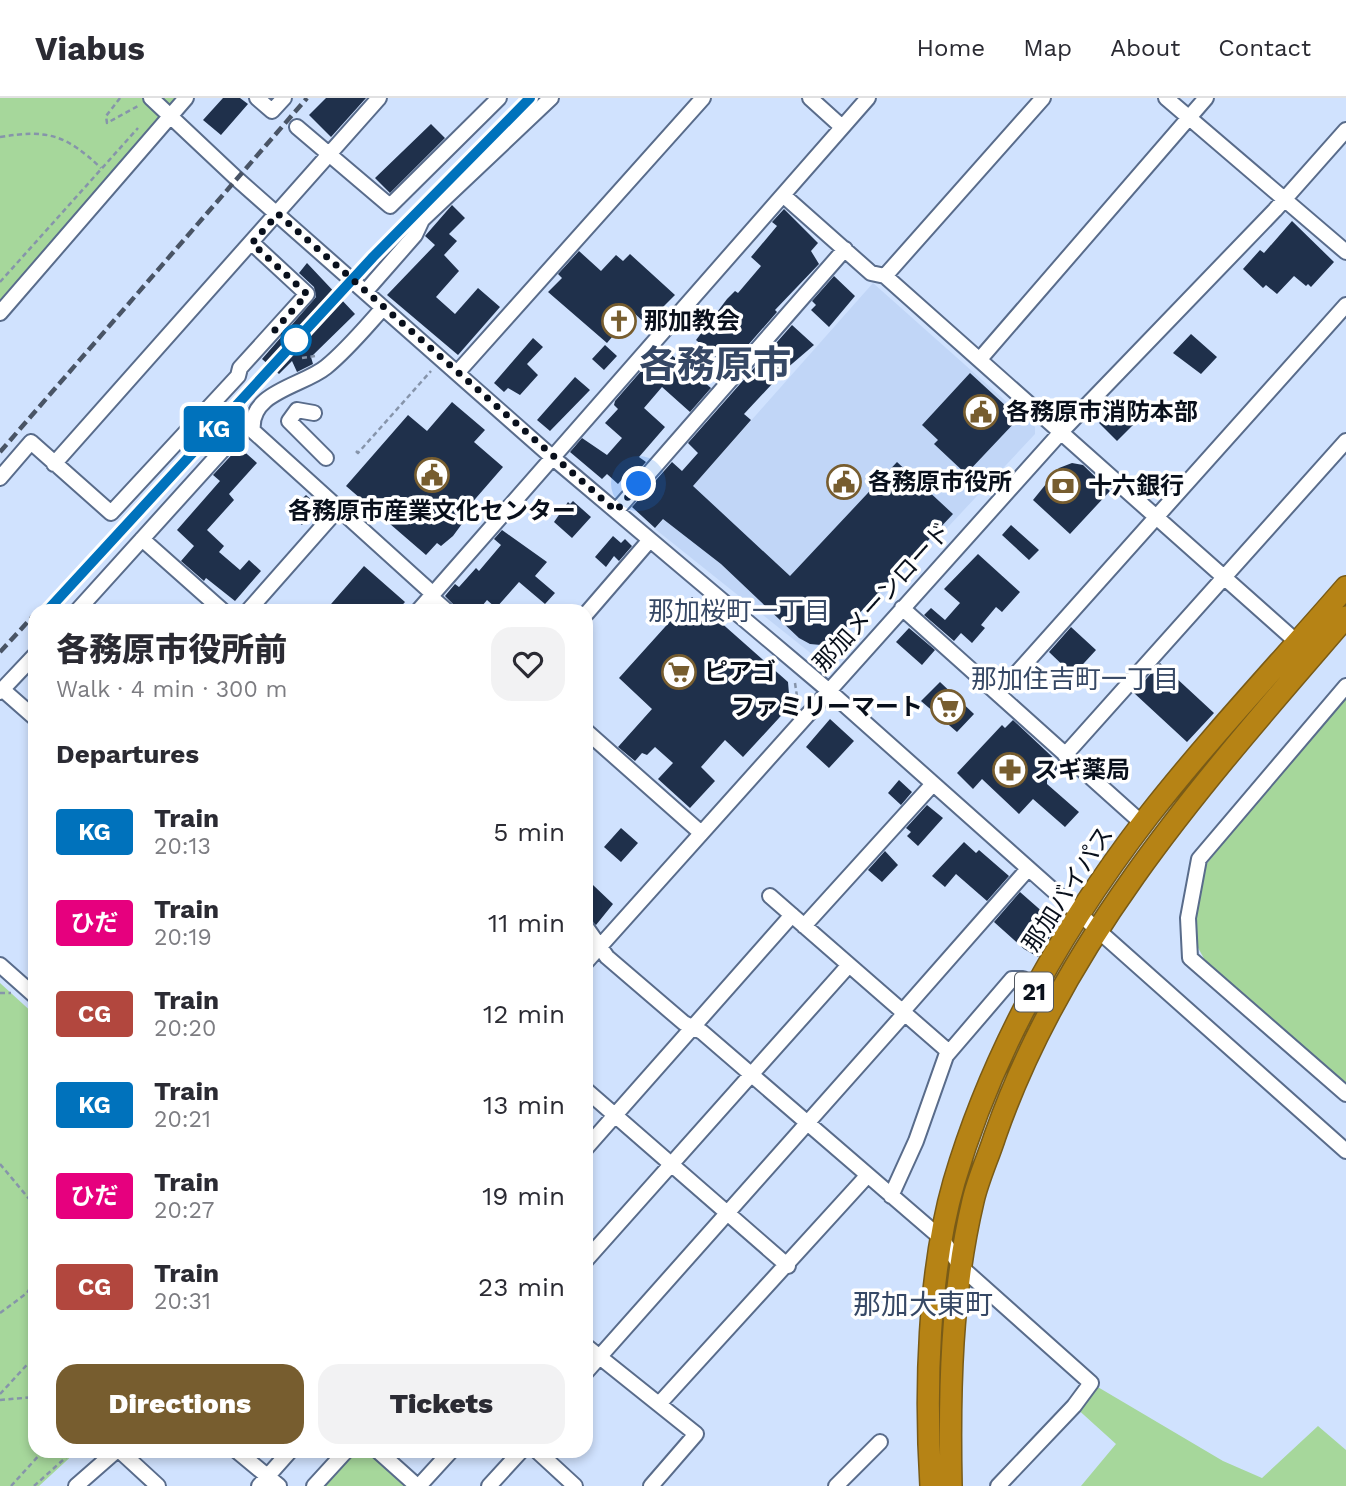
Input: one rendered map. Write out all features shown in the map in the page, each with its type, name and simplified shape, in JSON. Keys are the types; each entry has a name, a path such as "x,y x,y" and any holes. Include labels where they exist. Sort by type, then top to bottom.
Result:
{"highway":[{"name":"那加バイパス","path":"931,1486 926,1409 942,1239 954,1183 987,1088 1016,1024 1079,915 1143,824 1346,587"},
{"name":"那加バイパス","path":"951,1486 950,1404 961,1268 973,1200 1010,1093 1057,996 1096,929 1134,873 1346,617"}],"street":[{"path":"0,313 186,98"},
{"path":"257,98 272,111 284,98"},
{"path":"54,464 379,98"},
{"path":"297,127 390,206 499,98"},
{"path":"366,292 415,235 422,220 551,98"},
{"path":"457,373 703,98"},
{"path":"810,98 842,127"},
{"path":"424,604 868,98"},
{"path":"885,276 1043,98"},
{"path":"1166,98 1346,252"},
{"path":"980,359 1206,98"},
{"path":"145,101 169,117 649,541 828,690 1027,870 1346,1151"},
{"name":"那加メーンロード","path":"593,955 1062,431 1285,200 1346,130"},
{"path":"783,195 871,273 885,276 1298,643"},
{"path":"0,478 31,442 111,513 238,376 240,368 307,294 252,243"},
{"path":"616,511 845,250"},
{"path":"998,694 1346,304"},
{"path":"383,308 324,369 265,402 254,415 252,423 260,440 440,604"},
{"path":"314,413 297,410 289,421 326,458"},
{"path":"83,604 238,433 252,423"},
{"path":"1065,755 1346,441"},
{"path":"254,604 337,510"},
{"path":"142,539 215,604"},
{"path":"593,606 649,541"},
{"path":"902,608 1143,824"},
{"path":"28,662 1,690 28,712"},
{"path":"1346,686 1199,859 1188,918 1191,958 1346,1094"},
{"path":"593,737 701,832"},
{"path":"804,926 932,785"},
{"path":"593,1363 729,1214 1027,870"},
{"path":"770,896 949,1052"},
{"path":"593,1140 792,915"},
{"path":"593,936 607,957 751,1075 942,1239 961,1268 1091,1383 1074,1406 998,1486"},
{"path":"0,965 28,990"},
{"path":"593,1252 849,965"},
{"path":"891,1196 916,1141 949,1052 1012,979 1023,979"},
{"path":"593,1096 788,1266"},
{"path":"659,1404 788,1266 867,1176"},
{"path":"593,1351 696,1434 651,1486"},
{"path":"836,1486 880,1441"},
{"path":"76,1486 110,1458"},
{"path":"126,1458 158,1486"},
{"path":"244,1458 268,1483 285,1458"},
{"path":"314,1486 340,1458"},
{"path":"386,1458 418,1486 444,1458"},
{"path":"489,1486 515,1458"},
{"path":"545,1458 575,1486"}],"path":[{"path":"120,98 106,116 105,122 112,122 145,101"},
{"path":"0,282 138,128"},
{"path":"0,137 27,134 67,140 102,167"},
{"path":"302,358 322,354"},
{"path":"356,451 358,453 441,359"},
{"path":"0,1164 28,1198"},
{"path":"0,1313 28,1291"},
{"path":"0,1394 28,1364"},
{"path":"0,1400 28,1398"},
{"path":"10,1486 36,1458"},
{"path":"34,1486 65,1458"}],"shaded area":[{"name":"各務原市役所","path":"873,283 1035,427 1035,434 832,651 813,655 655,529"}],"green space":[{"path":"0,98 177,98 0,300"},
{"path":"1346,688 1346,1089 1207,964 1196,944 1189,893 1205,866"},
{"path":"0,983 28,1009 28,1458 69,1458 39,1486 0,1486"},
{"path":"1091,1383 1223,1461 1262,1478 1318,1426 1346,1450 1346,1486 1081,1486 1116,1444 1074,1406"},
{"path":"348,1458 380,1458 412,1486 322,1486"}],"building":[{"path":"223,98 240,98 248,104 221,135 203,120"},
{"path":"326,98 366,98 331,137 309,115"},
{"path":"431,124 445,138 390,193 375,178"},
{"path":"452,205 465,218 449,234 457,241 444,255 459,271 436,297 455,314 478,288 500,307 458,355 387,295 435,245 425,236"},
{"path":"784,209 818,243 811,251 819,264 775,310 777,312 728,368 696,340 727,299 735,291 738,293 761,266 751,257 777,226 772,222"},
{"path":"1292,221 1334,262 1311,287 1294,276 1277,294 1266,285 1263,288 1243,269 1260,250 1264,253"},
{"path":"579,251 601,271 616,255 623,261 630,254 675,295 646,324 633,312 607,343 548,292 562,278 558,274"},
{"path":"307,263 355,314 311,357 313,364 297,372 292,361 279,374 262,359 316,297 314,287 299,273"},
{"path":"834,276 855,296 829,327 811,310 816,305 812,301"},
{"path":"792,325 814,345 786,369 744,414 751,420 693,486 790,576 897,462 953,514 837,637 821,645 810,644 799,638 721,564 663,519 655,528 632,507 672,462 682,471 698,453 688,443"},
{"path":"1191,334 1217,357 1201,374 1173,353"},
{"path":"533,338 543,347 527,364 538,375 520,395 508,388 504,392 494,383"},
{"path":"605,345 617,356 604,370 592,359"},
{"path":"662,347 711,388 690,412 662,387 644,408 665,427 639,457 646,462 632,478 632,468 618,484 607,474 602,479 570,452 582,438 607,455 622,438 605,423 618,409 614,405 615,401"},
{"path":"970,373 1019,418 966,474 934,444 938,440 922,425"},
{"path":"575,377 590,390 550,431 537,420"},
{"path":"1122,399 1141,417 1117,441 1099,423"},
{"path":"452,402 485,430 474,442 503,467 463,513 467,517 453,536 441,546 437,543 426,555 346,486 408,415 427,431"},
{"path":"239,447 257,463 229,494 234,500 207,530 224,546 219,552 240,570 249,560 261,571 235,601 206,578 204,581 181,561 194,546 177,530 220,481 213,475"},
{"path":"1072,463 1083,465 1110,491 1070,534 1033,500 1059,468"},
{"path":"306,495 317,505 302,525 288,512"},
{"path":"573,501 591,517 572,538 554,522 568,502 570,504"},
{"path":"1011,525 1039,550 1029,560 1002,535"},
{"path":"502,530 547,562 535,576 555,593 545,604 519,582 500,604 492,604 487,600 484,604 453,604 445,596 455,584 459,587 476,568 479,571 501,545 494,539"},
{"path":"613,536 621,543 625,539 632,546 619,561 614,556 606,567 595,557"},
{"path":"978,554 1020,592 1002,612 996,607 981,625 985,628 972,643 961,633 954,641 924,615 931,608 945,620 960,603 944,589"},
{"path":"364,566 405,602 403,604 331,604"},
{"path":"692,597 788,682 790,706 743,757 725,740 701,767 715,781 690,808 658,779 673,763 655,747 647,755 642,753 635,761 618,747 652,709 619,678"},
{"path":"1071,627 1096,650 1073,675 1049,652"},
{"path":"909,628 935,650 922,665 896,642"},
{"path":"1160,663 1214,713 1187,742 1134,693"},
{"path":"940,682 974,714 957,732 921,701"},
{"path":"830,719 854,741 829,768 806,747"},
{"path":"1013,720 1061,765 1047,780 1047,784 1079,812 1065,827 1033,799 1019,814 982,779 973,789 957,773 1002,725 1005,728"},
{"path":"899,780 912,792 901,805 888,793"},
{"path":"927,805 943,818 918,846 907,836 911,832 906,828"},
{"path":"621,828 638,843 621,862 604,847"},
{"path":"964,842 976,853 979,850 1009,876 987,901 956,874 945,887 932,876"},
{"path":"885,851 898,865 882,882 868,870"},
{"path":"593,885 613,904 596,925 593,923"},
{"path":"1020,892 1045,914 1035,925 1052,933 1038,957 1024,949 994,922"}],"railway":[{"path":"0,452 307,98"},
{"path":"53,604 352,279 530,98"},
{"path":"0,652 28,622"}],"train":[{"name":"KG","path":"53,604 373,257 530,98"}],"place":[{"name":"那加教会","path":"619,321"},
{"name":"各務原市消防本部","path":"981,412"},
{"name":"各務原市産業文化センター","path":"432,475"},
{"name":"各務原市役所","path":"844,482"},
{"name":"十六銀行","path":"1063,486"},
{"name":"ピアゴ","path":"679,672"},
{"name":"ファミリーマート","path":"948,707"},
{"name":"スギ薬局","path":"1010,770"}],"district":[{"name":"各務原市","path":"715,365"},
{"name":"那加桜町一丁目","path":"739,611"},
{"name":"那加住吉町一丁目","path":"1075,679"},
{"name":"那加大東町","path":"923,1304"}],"route":[{"path":"296,340 274,331 307,294 252,243 278,214 616,511 639,484"}]}
